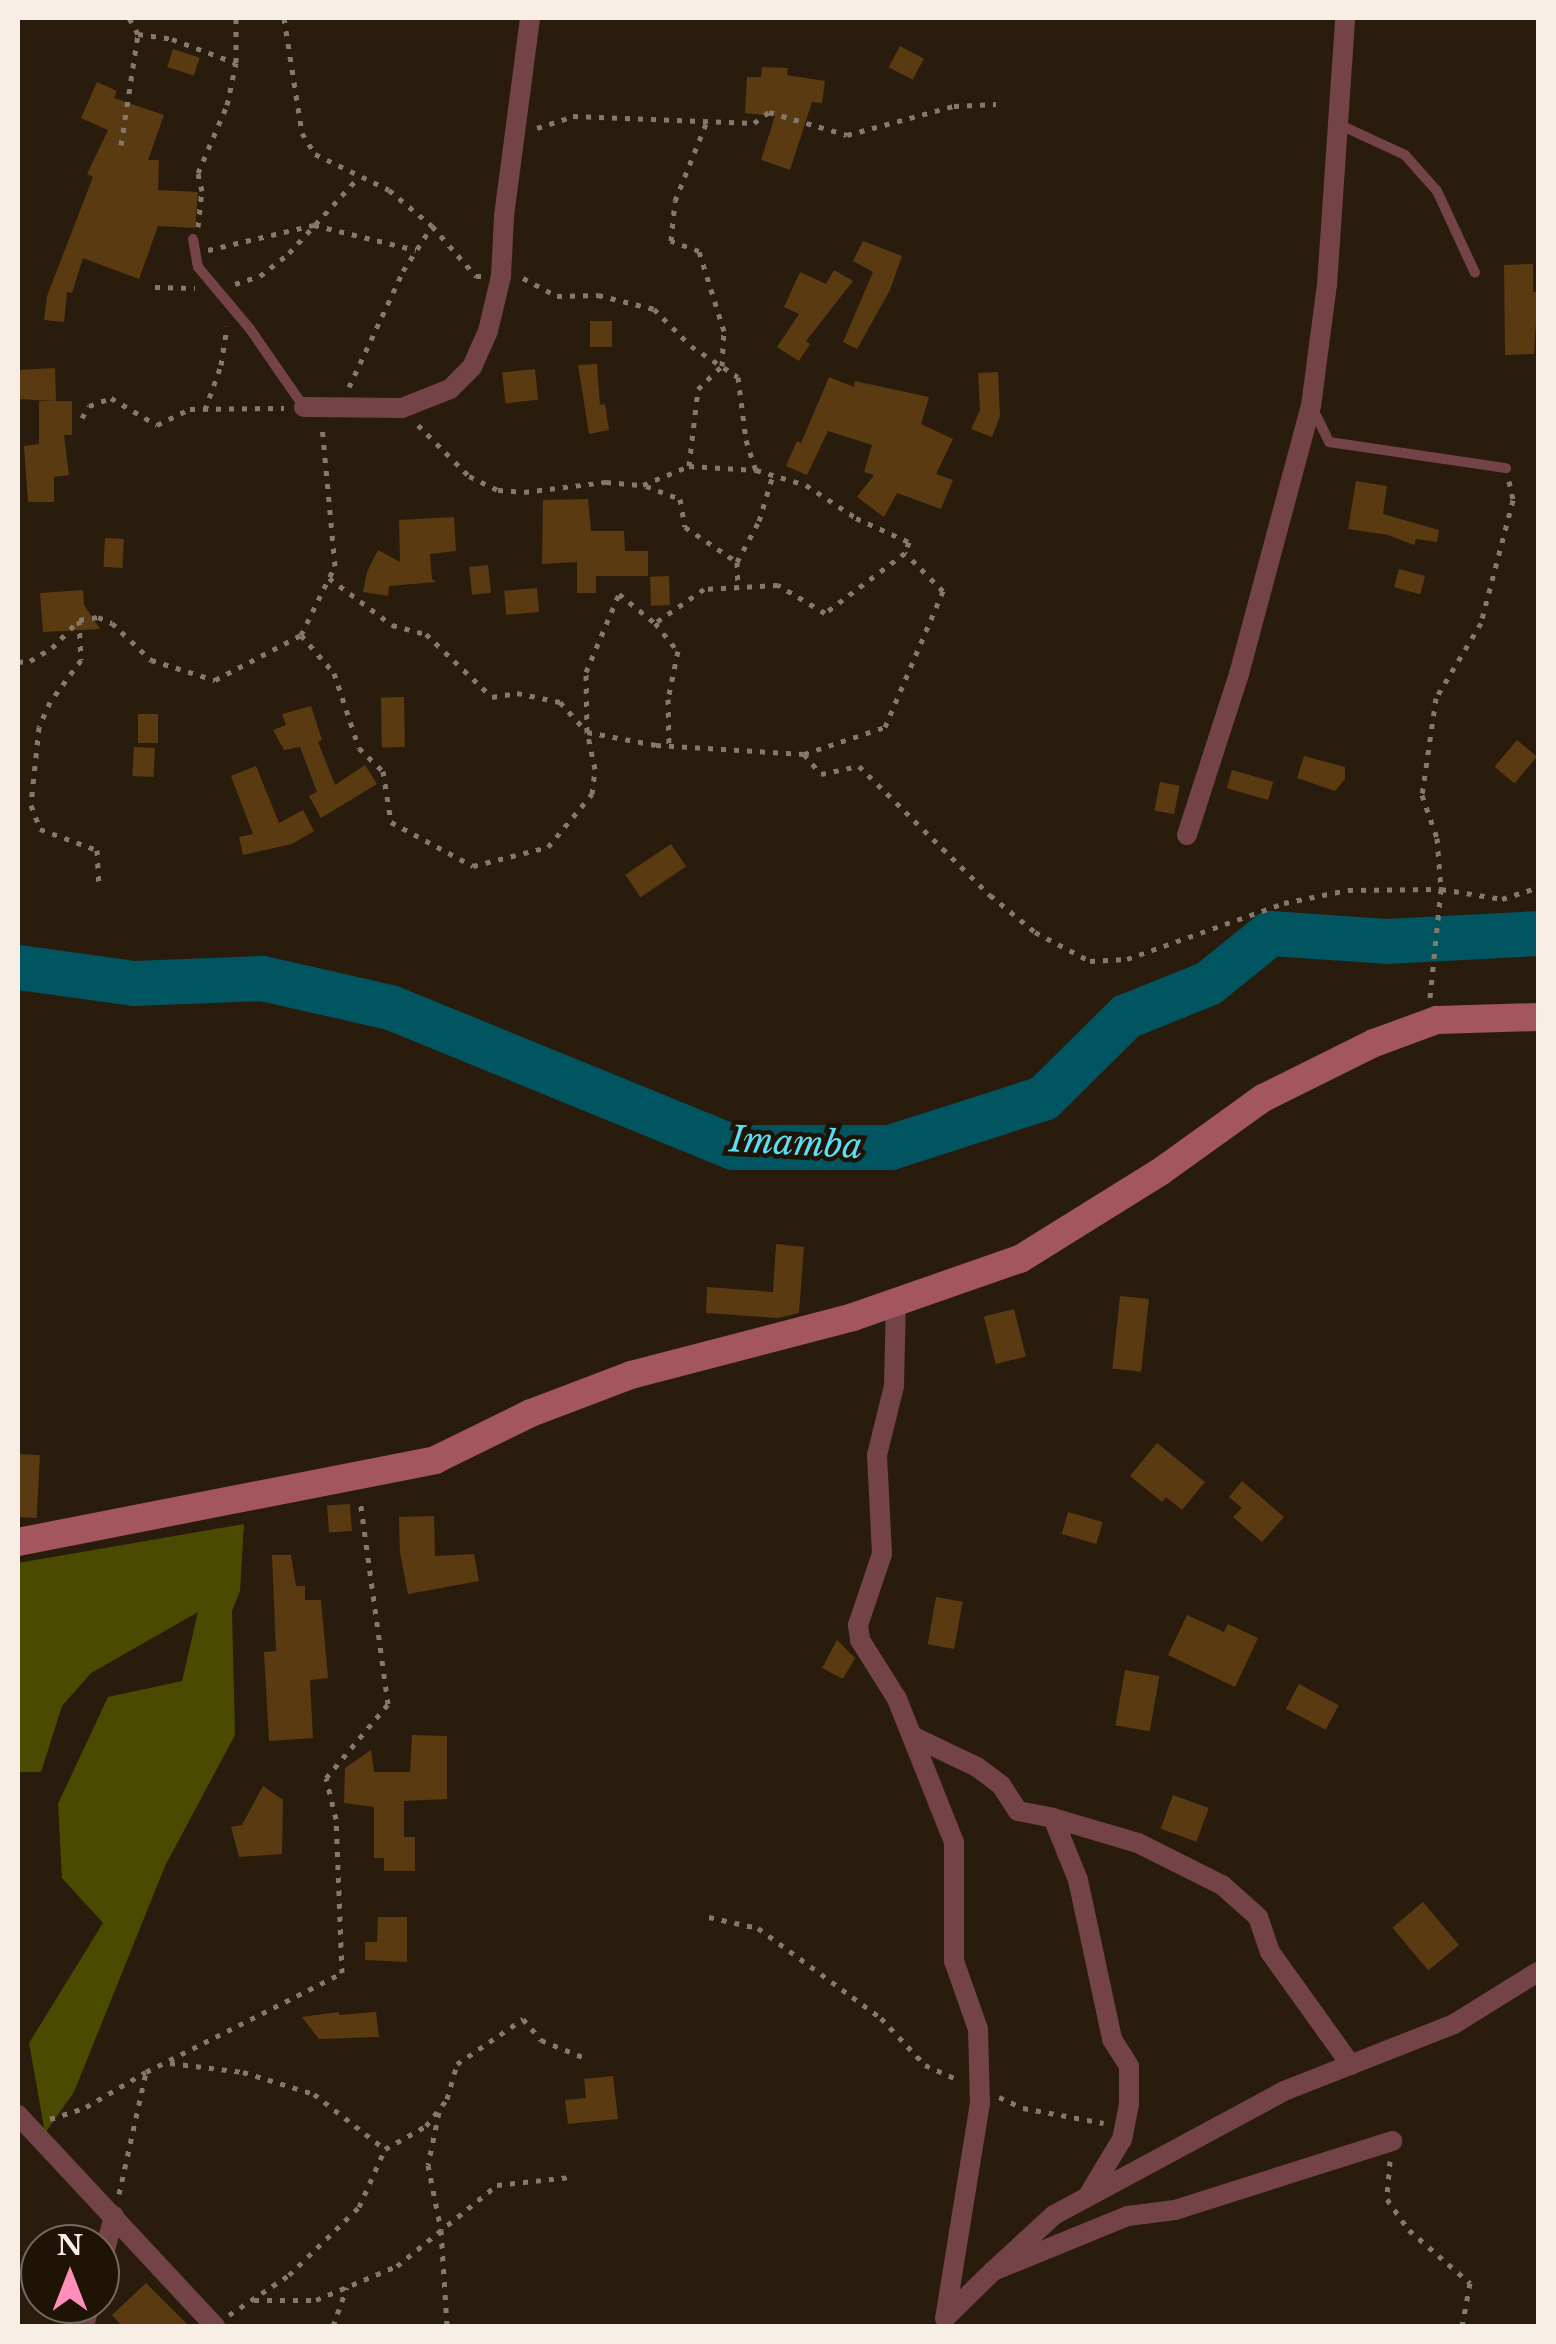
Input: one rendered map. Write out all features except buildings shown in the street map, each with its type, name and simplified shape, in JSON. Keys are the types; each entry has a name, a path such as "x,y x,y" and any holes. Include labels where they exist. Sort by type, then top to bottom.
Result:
{"street":[{"path":"321,407 402,408 450,389 472,367 488,331 501,276 530,18"},
{"path":"1187,836 1239,674 1311,406 1327,286 1344,18"},
{"path":"18,1542 435,1460 531,1412 631,1374 896,1302 1020,1259 1160,1172 1263,1098 1374,1044 1437,1020 1538,1017"},
{"path":"896,1302 894,1386 878,1456 882,1554 858,1624 860,1640 897,1700 954,1842 954,1961 978,2029 980,2088 941,2322"},
{"path":"912,1736 977,1768 1001,1785 1018,1811 1138,1843 1222,1885 1258,1917 1270,1952 1351,2064"},
{"path":"1053,1818 1078,1880 1112,2039 1129,2066 1124,2127 1087,2198"},
{"path":"941,2322 1054,2215 1284,2091 1454,2024 1538,1972"},
{"path":"23,2121 214,2326"},
{"path":"993,2271 1128,2216 1175,2210 1392,2142"},
{"path":"112,2224 114,2216"}],"lane":[{"path":"1338,123 1405,155 1437,191 1475,272"},
{"path":"194,239 198,267 321,407"},
{"path":"1311,406 1329,442 1506,468"}],"path":[{"path":"122,144 138,34 129,18"},
{"path":"194,239 201,219 198,172 227,105 236,63 236,18"},
{"path":"284,18 302,133 315,154 389,190 432,226 476,276 524,278 557,296 598,295 654,309 691,346 738,377 746,440 756,470"},
{"path":"138,34 172,39 236,63"},
{"path":"515,134 572,116 754,123 770,112 847,134 954,106 996,104"},
{"path":"689,466 698,389 722,366 724,331 699,252 671,240 675,201 707,121"},
{"path":"155,287 220,290 260,276 288,254 359,177"},
{"path":"196,254 314,225 416,250"},
{"path":"18,662 52,648 78,620 98,616 112,623 152,660 215,680 300,635 335,566 334,513 321,407 432,226"},
{"path":"204,410 221,365 230,303"},
{"path":"82,418 89,406 111,398 157,425 190,409 321,407"},
{"path":"402,408 468,476 498,490 606,482 643,484 680,499 685,527 737,562"},
{"path":"643,484 689,466 756,470 806,484 856,518 909,542 905,553 825,613 778,585 738,590 704,588 655,624"},
{"path":"1429,994 1441,889 1437,838 1422,794 1436,698 1481,623 1513,500 1506,468"},
{"path":"738,590 737,562 760,521 773,475"},
{"path":"329,578 392,626 426,634 492,697 518,694 560,702 587,732 669,746 804,754 885,728 942,591 905,553"},
{"path":"300,635 334,673 359,748 383,771 391,822 473,866 548,847 592,794 595,769 587,732 586,672 619,594 655,624 678,651 668,700 669,746"},
{"path":"78,620 81,660 50,702 39,728 31,806 40,828 97,850 99,888"},
{"path":"804,754 821,774 858,766 990,895 1035,932 1090,961 1128,959 1300,900 1348,890 1441,889 1502,900 1538,887"},
{"path":"23,2121 86,2107 146,2072 342,1974 336,1819 326,1778 388,1704 357,1478"},
{"path":"708,1917 758,1928 881,2018 925,2065 1023,2108 1124,2127"},
{"path":"214,2326 288,2275 359,2206 385,2150 426,2126 447,2098 456,2064 523,2019 542,2040 585,2058"},
{"path":"167,2063 243,2072 314,2094 385,2150"},
{"path":"114,2216 146,2072"},
{"path":"439,2109 428,2165 441,2230 448,2326"},
{"path":"1392,2142 1387,2199 1409,2230 1470,2283 1462,2326"},
{"path":"251,2300 316,2300 397,2266 497,2185 571,2177"},
{"path":"333,2326 348,2287"}],"shaded area":[{"path":"244,1524 240,1591 232,1611 235,1735 165,1866 74,2092 45,2133 29,2043 103,1923 62,1878 58,1804 108,1697 182,1681 198,1612 91,1673 62,1706 41,1772 18,1772 18,1563"}],"waterway":[{"name":"Imamba","path":"18,967 134,983 262,978 390,1007 733,1147 890,1147 1043,1098 1126,1016 1208,983 1270,933 1386,941 1538,933"}]}
